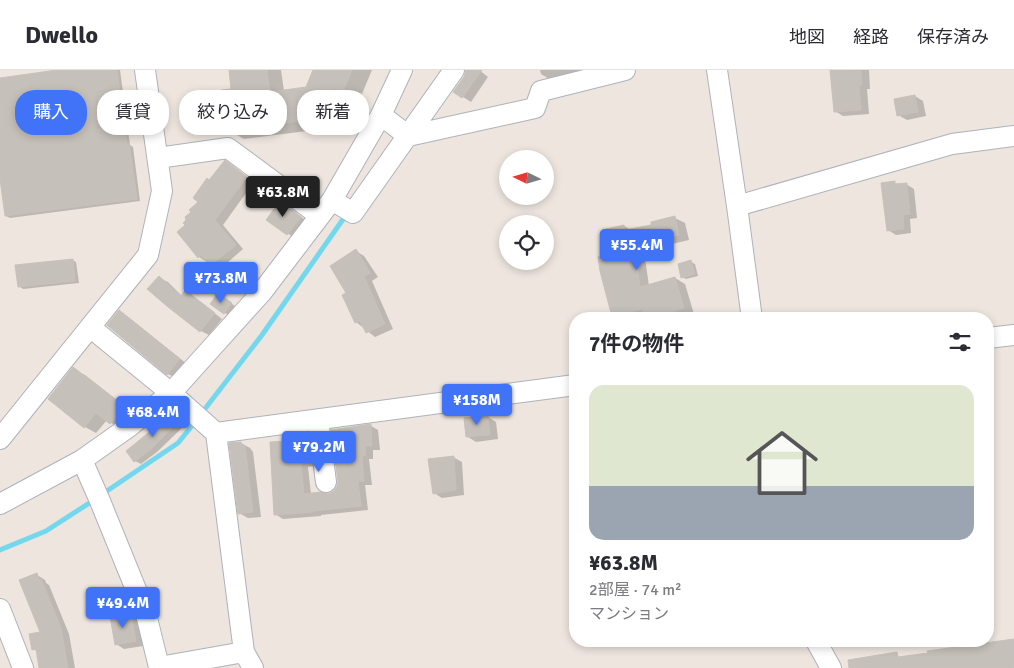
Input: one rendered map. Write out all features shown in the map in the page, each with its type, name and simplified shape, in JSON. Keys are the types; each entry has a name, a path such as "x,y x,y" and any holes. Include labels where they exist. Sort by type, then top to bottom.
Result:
{"street":[{"path":"0,439 148,255 162,191 145,70"},
{"path":"0,504 82,460 130,426 171,393 262,292 332,200 381,115 402,70"},
{"path":"332,200 352,213 454,70"},
{"path":"408,136 535,108 541,91 625,70"},
{"path":"717,70 738,206 751,312"},
{"path":"381,115 408,136"},
{"path":"738,206 952,144 1014,136"},
{"path":"158,158 228,148 320,216"},
{"path":"82,460 146,614 156,668 249,660 216,433 171,393 90,327"},
{"path":"994,337 1014,335"},
{"path":"216,433 569,386"},
{"path":"318,420 326,482"},
{"path":"0,609 23,668"},
{"path":"819,647 831,668"}],"building":[{"path":"57,70 117,70 120,90 97,90 97,135 126,135 127,144 129,143 137,199 5,216 0,179 0,78"},
{"path":"229,70 267,70 270,90 221,90 231,89"},
{"path":"313,70 352,70 344,90 332,88 332,90 297,90 297,121 287,123 287,90 284,90 306,87"},
{"path":"466,70 482,70 462,98 453,92 464,77"},
{"path":"830,70 861,71 862,85 859,85 861,110 834,112"},
{"path":"915,95 918,112 897,116 894,99"},
{"path":"225,160 247,177 215,220 236,245 210,266 201,255 198,258 177,232 185,225 183,223 186,220 185,217 191,212 189,210 198,202 193,198 207,178 209,180"},
{"path":"895,181 895,184 907,183 910,214 903,215 904,229 887,231 881,183"},
{"path":"280,201 301,217 287,235 266,220"},
{"path":"675,216 679,235 645,242 646,252 636,253 640,287 675,277 684,308 671,312 643,312 642,309 631,312 611,312 598,257 603,256 601,239 607,238 606,229 624,225 625,230 651,225 651,222"},
{"path":"356,249 370,273 364,276 385,324 366,333 360,321 355,323 342,295 346,293 330,266"},
{"path":"73,259 75,281 18,287 15,265"},
{"path":"691,260 695,274 681,278 678,264"},
{"path":"159,276 181,296 185,290 215,313 200,332 147,289"},
{"path":"218,293 232,303 224,314 210,304"},
{"path":"119,310 180,359 167,375 107,325"},
{"path":"73,367 124,406 110,424 96,413 84,428 48,399"},
{"path":"174,412 180,420 151,449 134,462 126,451"},
{"path":"488,416 490,435 466,437 464,418"},
{"path":"371,424 372,446 365,446 366,455 362,456 364,481 358,481 361,506 274,515 270,442 286,441 286,443 309,440 311,462 301,463 304,494 320,492 328,494 334,491 338,481 331,430"},
{"path":"241,442 242,446 245,446 253,512 238,514 229,443"},
{"path":"454,456 456,490 433,494 428,459"},
{"path":"37,573 61,628 68,668 39,668 36,649 32,650 29,634 40,632 19,580"},
{"path":"131,613 136,641 115,645 110,616"},
{"path":"1014,639 1014,668 849,668 848,660 897,652 898,657 956,647 994,647 994,642"}],"waterway":[{"path":"201,414 262,335 346,215"},
{"path":"101,495 178,443 196,421"},
{"path":"0,550 46,531 94,500"}]}
